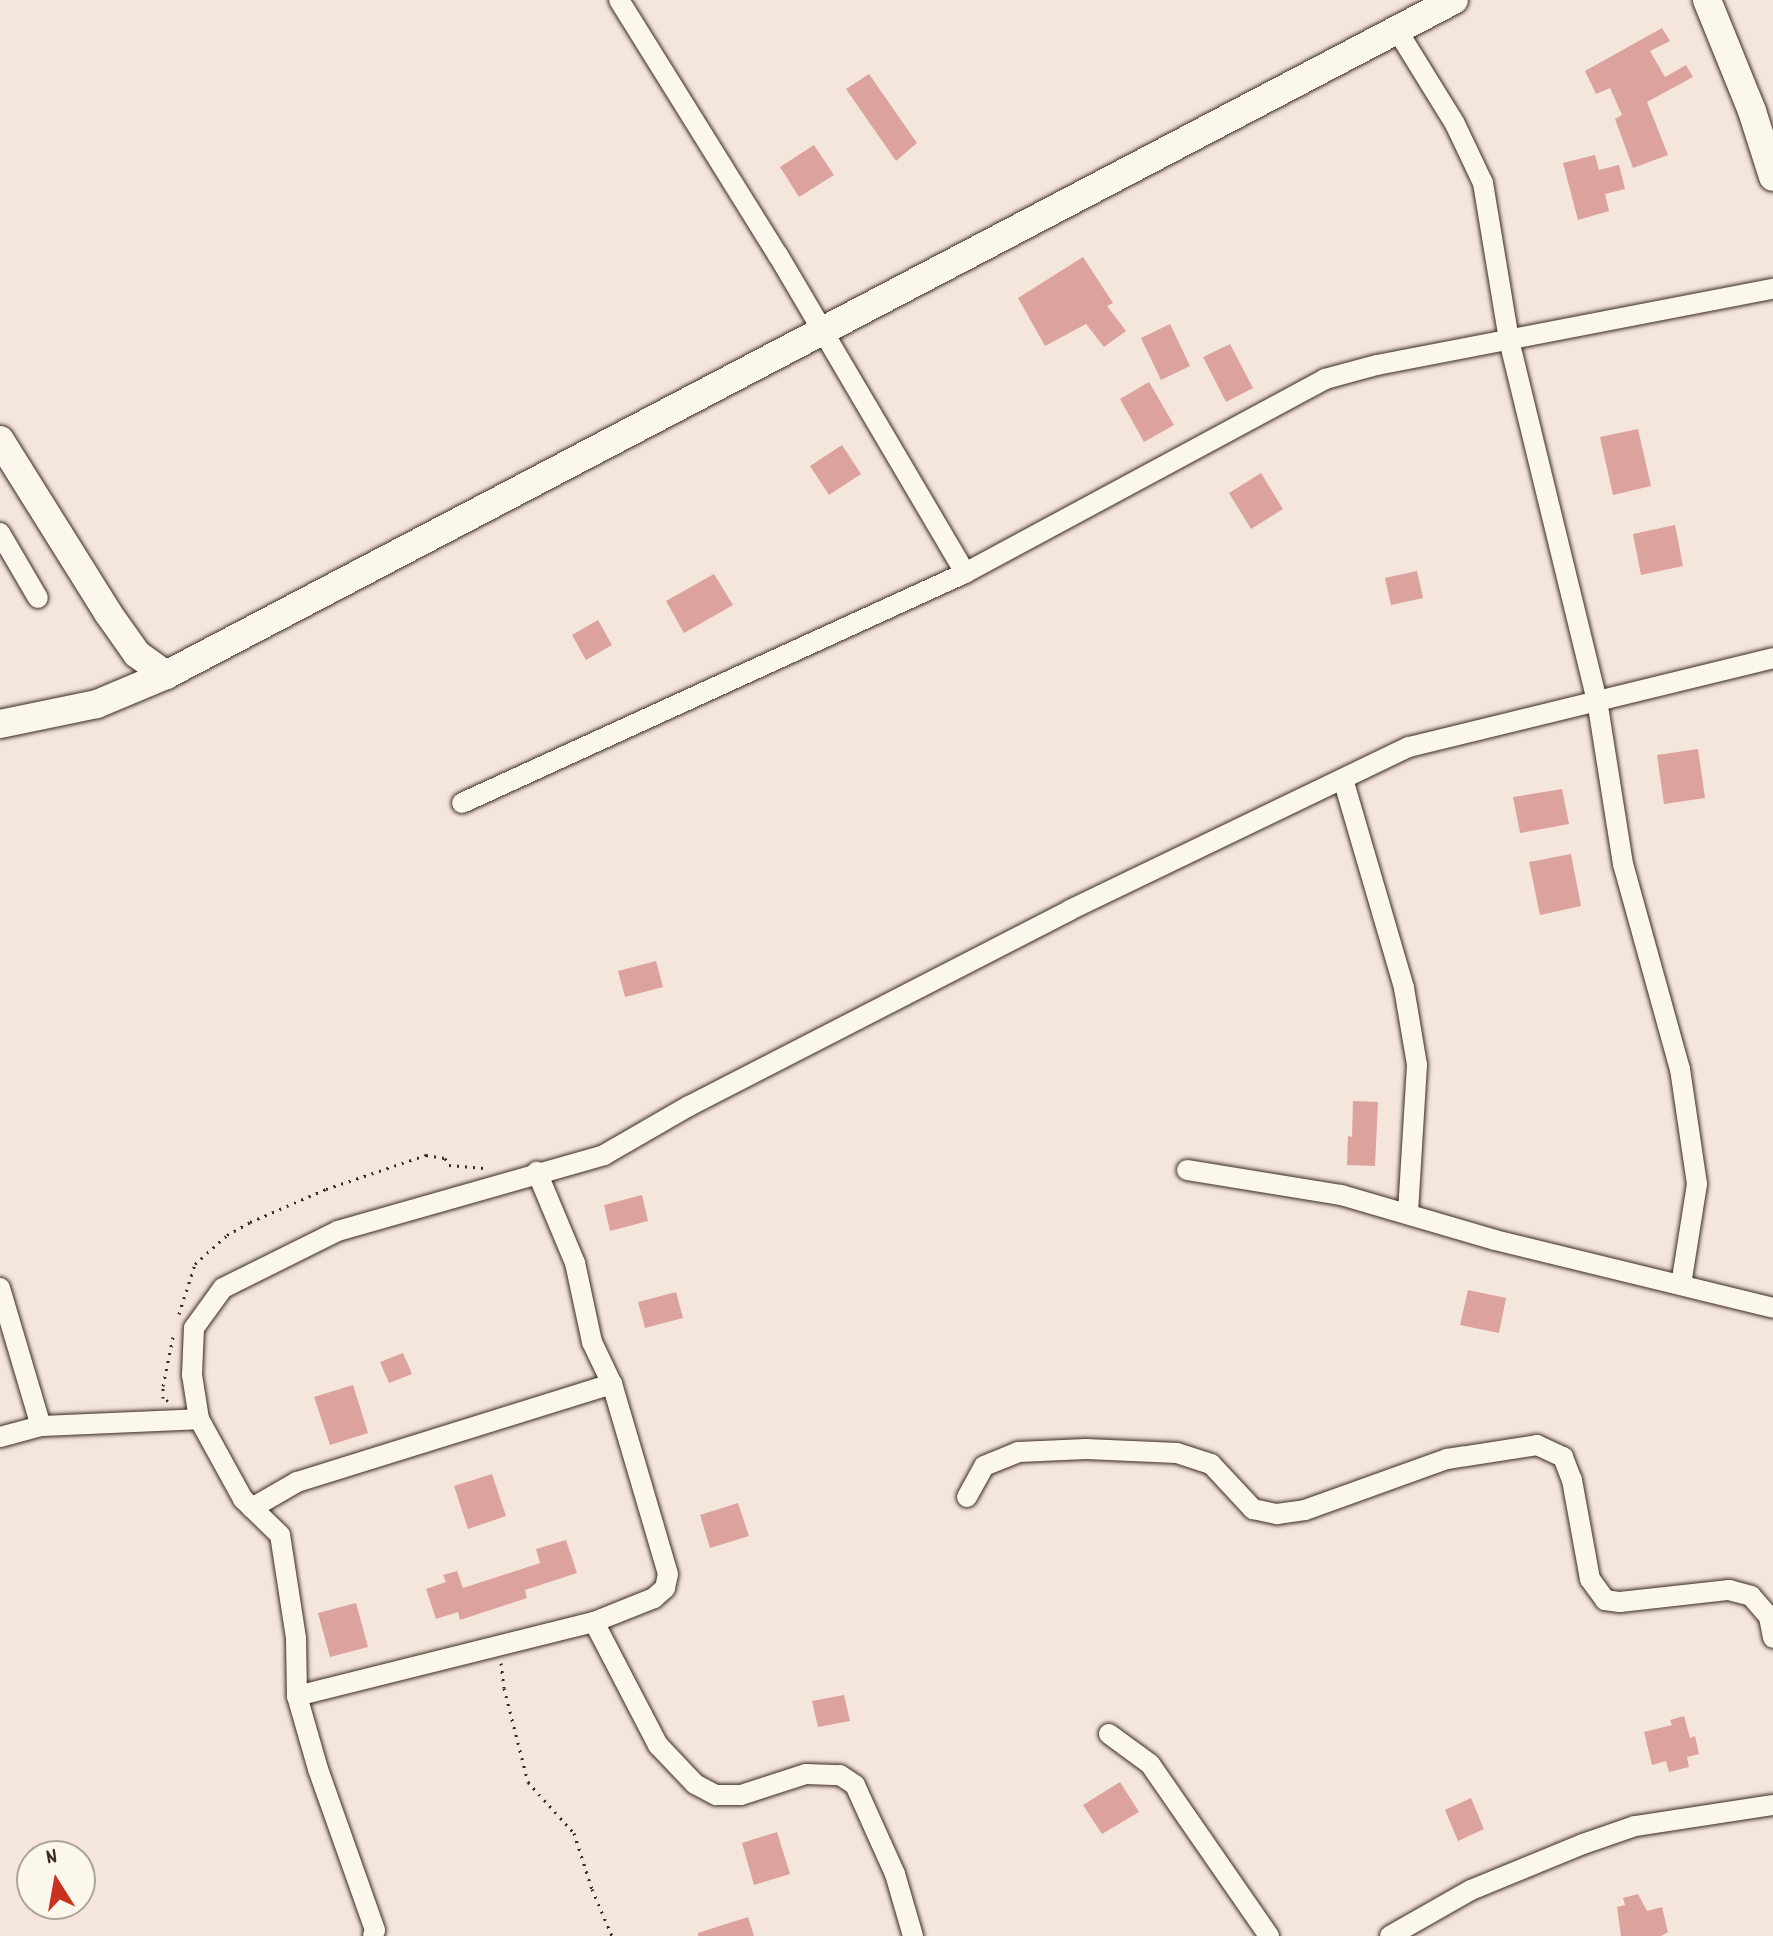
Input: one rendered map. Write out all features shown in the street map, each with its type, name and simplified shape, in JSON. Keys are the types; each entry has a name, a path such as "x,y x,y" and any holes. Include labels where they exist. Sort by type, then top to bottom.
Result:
{"street":[{"path":"619,0 778,255 965,573"},
{"path":"0,724 97,704 166,675 1454,0"},
{"path":"1707,0 1772,168"},
{"path":"1397,30 1455,124 1483,183 1509,340 1597,700 1623,864 1680,1069 1697,1184 1681,1285"},
{"path":"462,803 965,573 1279,400 1325,379 1773,289"},
{"path":"5,459 137,654 166,675"},
{"path":"0,533 38,598"},
{"path":"373,1936 375,1930 318,1769 297,1696 296,1638 280,1535 243,1499 199,1419 192,1375 194,1328 223,1288 338,1231 604,1155 689,1106 1070,910 1420,743 1773,658"},
{"path":"1343,779 1404,988 1417,1065 1408,1214"},
{"path":"1187,1170 1341,1195 1773,1308"},
{"path":"297,1696 594,1622 654,1598 665,1588 668,1574 612,1384 592,1342 575,1263 537,1172"},
{"path":"0,1288 41,1426"},
{"path":"252,1508 297,1482 612,1384"},
{"path":"0,1437 41,1426 199,1419"},
{"path":"967,1497 984,1466 1018,1452 1086,1449 1177,1453 1211,1464 1253,1509 1277,1514 1305,1510 1447,1459 1537,1445 1563,1457 1572,1480 1590,1579 1605,1600 1620,1602 1729,1590 1751,1596 1769,1617 1773,1638"},
{"path":"594,1622 658,1745 695,1784 716,1795 741,1795 806,1774 840,1775 855,1785 895,1874 913,1936"},
{"path":"1109,1734 1150,1764 1269,1936"},
{"path":"1390,1936 1471,1890 1635,1826 1773,1805"}],"path":[{"path":"497,1648 528,1782 574,1833 592,1889 612,1936"}],"building":[{"path":"1662,28 1670,41 1650,51 1665,77 1686,65 1693,77 1647,102 1668,155 1633,168 1615,119 1622,115 1610,88 1596,94 1585,71"},
{"path":"869,74 917,143 896,161 846,89"},
{"path":"814,145 834,175 799,197 780,167"},
{"path":"1595,155 1599,170 1619,165 1625,189 1605,194 1609,211 1578,220 1563,163"},
{"path":"1083,257 1113,303 1107,306 1126,331 1104,347 1086,324 1045,346 1018,298"},
{"path":"1170,324 1190,366 1161,380 1141,338"},
{"path":"1230,344 1253,388 1226,402 1203,357"},
{"path":"1149,382 1174,425 1144,442 1120,399"},
{"path":"1638,429 1651,486 1613,495 1600,437"},
{"path":"842,445 861,474 829,495 810,466"},
{"path":"1261,473 1283,509 1251,529 1229,493"},
{"path":"1675,525 1683,566 1641,575 1633,534"},
{"path":"1417,571 1423,598 1391,605 1385,578"},
{"path":"714,574 733,605 684,633 666,601"},
{"path":"598,620 612,645 586,660 572,635"},
{"path":"1698,749 1705,798 1664,804 1657,755"},
{"path":"1562,789 1569,824 1520,833 1513,797"},
{"path":"1571,854 1581,906 1540,915 1529,862"},
{"path":"656,961 663,987 625,997 618,971"},
{"path":"1353,1101 1378,1102 1375,1166 1347,1165"},
{"path":"642,1195 648,1221 610,1231 604,1205"},
{"path":"1468,1290 1506,1298 1499,1333 1460,1325"},
{"path":"676,1292 683,1318 645,1328 638,1302"},
{"path":"403,1353 412,1374 389,1383 380,1362"},
{"path":"353,1385 368,1433 330,1445 314,1397"},
{"path":"492,1474 506,1516 468,1529 454,1486"},
{"path":"738,1503 749,1536 710,1548 700,1515"},
{"path":"566,1540 577,1573 525,1590 527,1598 460,1620 458,1612 436,1619 426,1589 446,1582 443,1575 457,1571 463,1588 540,1563 536,1549"},
{"path":"356,1603 368,1647 330,1657 318,1613"},
{"path":"844,1695 850,1721 818,1727 812,1701"},
{"path":"1684,1716 1690,1738 1695,1736 1699,1754 1687,1757 1689,1767 1669,1772 1666,1761 1652,1765 1644,1732 1672,1725 1670,1720"},
{"path":"1120,1782 1139,1812 1102,1834 1083,1805"},
{"path":"1471,1798 1484,1829 1458,1841 1445,1810"},
{"path":"777,1832 790,1874 754,1885 742,1843"},
{"path":"1638,1894 1647,1911 1662,1907 1668,1932 1661,1936 1621,1936 1617,1907 1625,1905 1623,1898"},
{"path":"748,1917 754,1936 698,1936 698,1933"}]}
